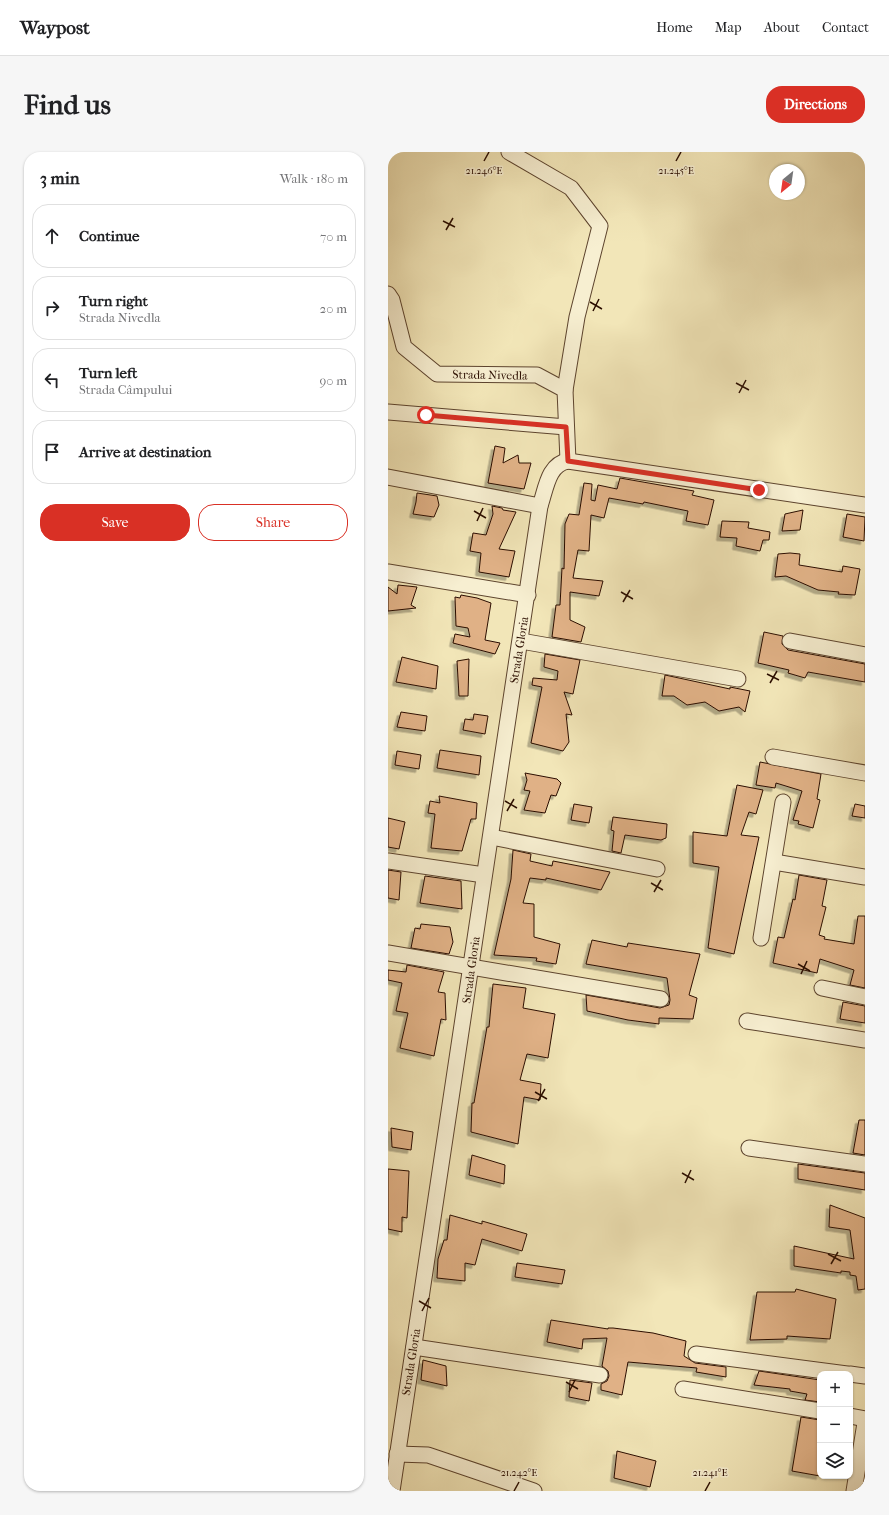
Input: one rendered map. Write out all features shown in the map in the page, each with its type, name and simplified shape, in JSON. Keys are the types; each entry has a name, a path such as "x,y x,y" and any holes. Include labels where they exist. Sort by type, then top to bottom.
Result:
{"street":[{"path":"509,152 571,188 600,226 577,317 565,390 568,461 865,505"},
{"name":"Strada Nivedla","path":"388,294 392,300 404,347 437,374 537,375 565,390"},
{"path":"388,412 566,427"},
{"name":"Strada Gloria","path":"392,1491 472,967 484,875 528,595 540,506 554,467 559,462 568,461"},
{"path":"388,477 540,506"},
{"path":"388,572 528,595"},
{"path":"521,641 738,679"},
{"path":"790,641 865,654"},
{"path":"773,757 865,773"},
{"path":"761,938 783,802"},
{"path":"491,837 657,869"},
{"path":"388,861 484,875"},
{"path":"774,862 865,877"},
{"path":"388,953 661,998"},
{"path":"822,988 865,997"},
{"path":"748,1021 865,1040"},
{"path":"749,1148 865,1164"},
{"path":"414,1347 600,1375"},
{"path":"696,1354 826,1371"},
{"path":"853,1374 865,1376"},
{"path":"683,1389 817,1411"},
{"path":"853,1417 865,1419"},
{"path":"854,1491 862,1458 865,1423"},
{"path":"397,1454 428,1455 534,1491"}],"building":[{"path":"495,446 505,448 503,463 518,455 519,463 531,463 524,489 488,483"},
{"path":"620,478 694,491 692,495 714,500 708,525 686,521 688,511 644,502 643,504 609,498 604,518 591,515 589,551 578,550 573,578 603,581 599,596 570,592 570,620 585,627 581,642 552,637 556,605 560,605 562,568 564,569 565,524 569,514 579,515 584,483 592,484 591,500 595,501 598,485 617,489"},
{"path":"417,493 437,496 439,505 434,517 413,514"},
{"path":"492,506 502,508 503,510 516,512 499,549 515,551 509,577 479,572 481,553 470,551 473,533 486,535 493,514"},
{"path":"803,510 800,530 782,531 785,514"},
{"path":"847,514 865,517 864,541 843,537"},
{"path":"722,521 749,522 748,528 770,532 769,540 763,540 760,551 736,546 737,538 720,537"},
{"path":"778,554 800,554 799,565 842,572 843,566 860,569 855,595 838,594 839,592 818,590 786,576 775,577"},
{"path":"398,585 417,587 411,605 416,608 388,611 388,587 397,594"},
{"path":"461,595 477,598 491,603 485,640 500,643 495,654 453,643 455,634 470,637 468,628 456,626 455,597 460,598"},
{"path":"764,632 783,636 782,644 788,650 865,664 865,682 808,672 805,678 788,673 789,670 758,663"},
{"path":"545,654 580,660 573,694 564,692 572,715 566,714 569,742 563,751 531,743 542,687 532,685 533,678 557,680 558,671 544,667"},
{"path":"402,657 438,666 436,689 396,682"},
{"path":"469,659 468,696 459,696 457,661"},
{"path":"665,675 730,689 730,687 750,691 745,712 739,707 719,711 705,702 687,705 674,696 662,696"},
{"path":"401,712 427,716 425,731 397,727"},
{"path":"474,714 488,716 485,734 463,730 465,719 473,720"},
{"path":"440,750 481,756 479,775 437,768"},
{"path":"397,751 421,755 419,769 395,765"},
{"path":"760,762 821,774 817,799 820,800 813,828 798,824 799,821 793,820 802,791 776,783 775,788 756,785"},
{"path":"525,773 557,779 561,783 556,796 551,795 545,813 524,810 530,791 524,790 527,780"},
{"path":"737,785 763,790 756,814 749,812 741,835 759,837 734,954 708,948 719,867 693,863 693,832 727,836"},
{"path":"439,796 477,803 476,819 471,819 462,851 431,848 435,814 428,813 430,801 440,803"},
{"path":"574,804 592,807 589,823 571,820"},
{"path":"855,804 865,806 865,818 852,816"},
{"path":"613,817 667,824 666,838 661,840 625,835 621,853 612,851 614,831 611,830"},
{"path":"388,818 405,822 399,849 388,847"},
{"path":"513,850 531,854 530,861 552,866 553,861 610,872 601,890 546,878 546,880 530,878 523,903 534,904 534,937 560,944 556,964 536,961 537,958 494,955 511,879"},
{"path":"388,870 401,872 399,900 388,898"},
{"path":"799,875 827,880 822,906 826,907 819,935 825,937 824,939 854,944 858,916 865,916 865,988 850,985 854,970 820,959 817,973 773,963 778,937 784,938 793,899 795,900"},
{"path":"425,876 461,881 462,909 420,903"},
{"path":"421,924 450,927 453,942 449,954 411,948 415,928 420,929"},
{"path":"592,940 627,947 628,943 700,954 689,995 697,998 693,1019 659,1018 659,1024 628,1020 587,1011 586,995 660,1008 669,1005 670,1000 667,978 586,964"},
{"path":"407,965 444,972 438,992 445,993 446,1020 441,1019 434,1056 400,1048 408,1013 396,1011 402,983 388,980 388,970 406,972"},
{"path":"493,984 526,988 523,1008 555,1014 548,1058 527,1054 520,1080 541,1084 540,1100 524,1097 518,1144 471,1132 472,1103 474,1103 487,1027 489,1027"},
{"path":"843,1002 865,1006 865,1023 840,1019"},
{"path":"859,1120 865,1120 865,1155 853,1153"},
{"path":"391,1128 413,1132 411,1150 392,1147"},
{"path":"472,1155 505,1165 504,1184 469,1175"},
{"path":"798,1164 865,1173 865,1190 798,1179"},
{"path":"388,1169 409,1171 407,1218 402,1217 402,1232 388,1229"},
{"path":"830,1205 865,1218 865,1289 858,1290 856,1276 850,1275 850,1272 841,1271 841,1273 794,1266 794,1246 854,1259 850,1230 829,1227"},
{"path":"450,1215 482,1224 482,1221 527,1234 522,1251 482,1239 475,1265 465,1263 465,1281 437,1278 438,1259 444,1240 447,1240"},
{"path":"517,1263 565,1270 562,1284 515,1277"},
{"path":"796,1289 836,1299 830,1339 787,1336 787,1339 750,1340 757,1292 795,1292"},
{"path":"551,1320 608,1329 613,1328 653,1333 686,1341 684,1356 695,1363 726,1367 726,1377 696,1372 697,1368 628,1362 622,1395 601,1390 601,1384 607,1381 609,1376 608,1371 602,1366 607,1338 583,1339 582,1349 547,1342"},
{"path":"423,1360 446,1366 447,1386 421,1380"},
{"path":"759,1371 817,1380 817,1402 805,1400 807,1394 790,1391 790,1389 754,1385"},
{"path":"570,1380 592,1383 589,1401 569,1397"},
{"path":"801,1417 817,1420 817,1475 792,1471"},
{"path":"617,1451 656,1461 650,1487 614,1478"}],"route":[{"path":"426,415 566,427 568,461 759,490"}]}
